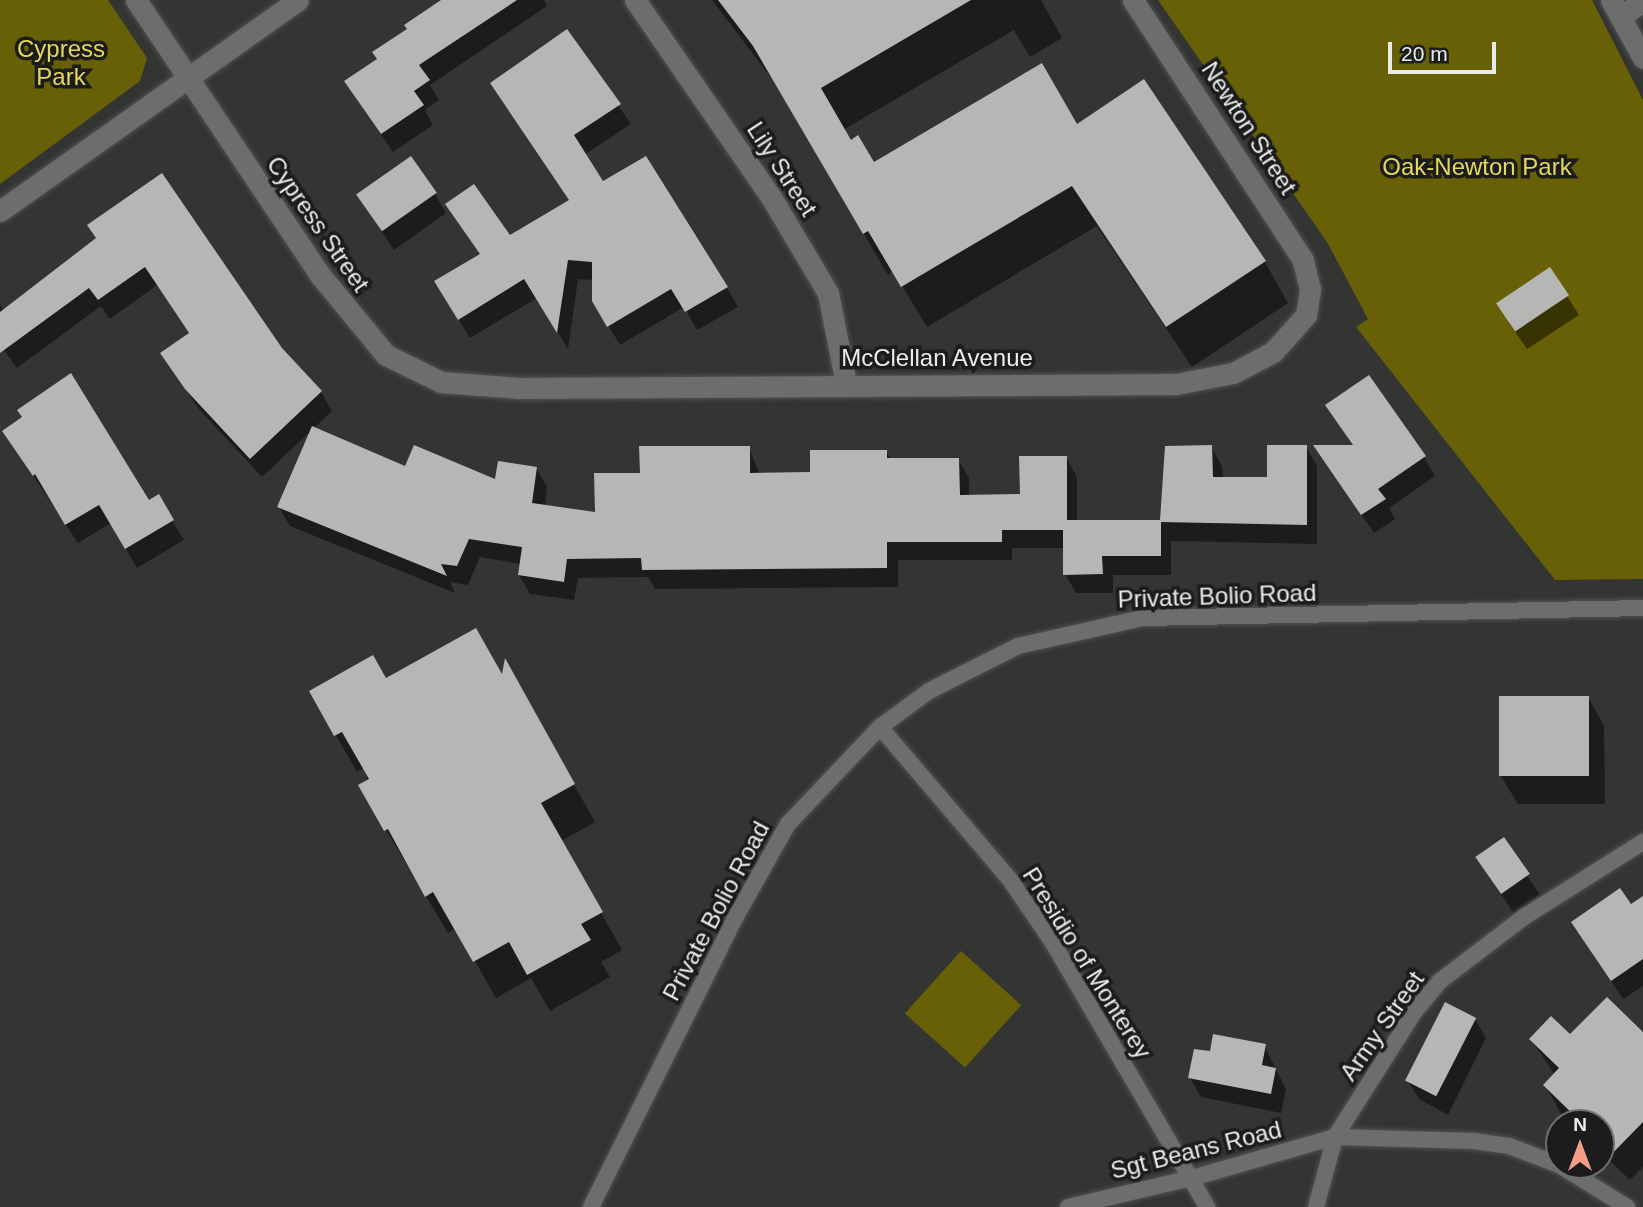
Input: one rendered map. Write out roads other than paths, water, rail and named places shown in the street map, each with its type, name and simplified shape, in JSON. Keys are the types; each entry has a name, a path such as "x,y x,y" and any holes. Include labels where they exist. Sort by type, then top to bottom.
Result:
{"street":[{"name":"Cypress Street","path":"136,0 320,275 386,355 441,382 520,388"},
{"path":"0,211 298,0"},
{"name":"Lily Street","path":"635,0 771,197 828,293 846,384"},
{"name":"Newton Street","path":"1133,0 1303,260 1310,289"},
{"path":"1643,1 1616,8 1643,58"},
{"name":"McClellan Avenue","path":"520,388 1176,384 1233,373 1273,352 1293,334 1306,315 1310,289"}],"lane":[{"name":"Private Bolio Road","path":"591,1207 763,864 813,793 880,727 929,691 1018,646 1121,621 1643,608"},
{"name":"Presidio of Monterey","path":"880,727 1011,881 1207,1207"},
{"name":"Army Street","path":"1316,1207 1335,1137 1415,1011 1440,981 1524,917 1643,842"},
{"name":"Sgt Beans Road","path":"1068,1207 1192,1178 1335,1137 1474,1141 1509,1146 1545,1160"},
{"name":"Sgt Beans Road","path":"1582,1179 1627,1207"}],"park label":[{"name":"Cypress Park","path":"61,63"},
{"name":"Oak-Newton Park","path":"1477,167"}]}
